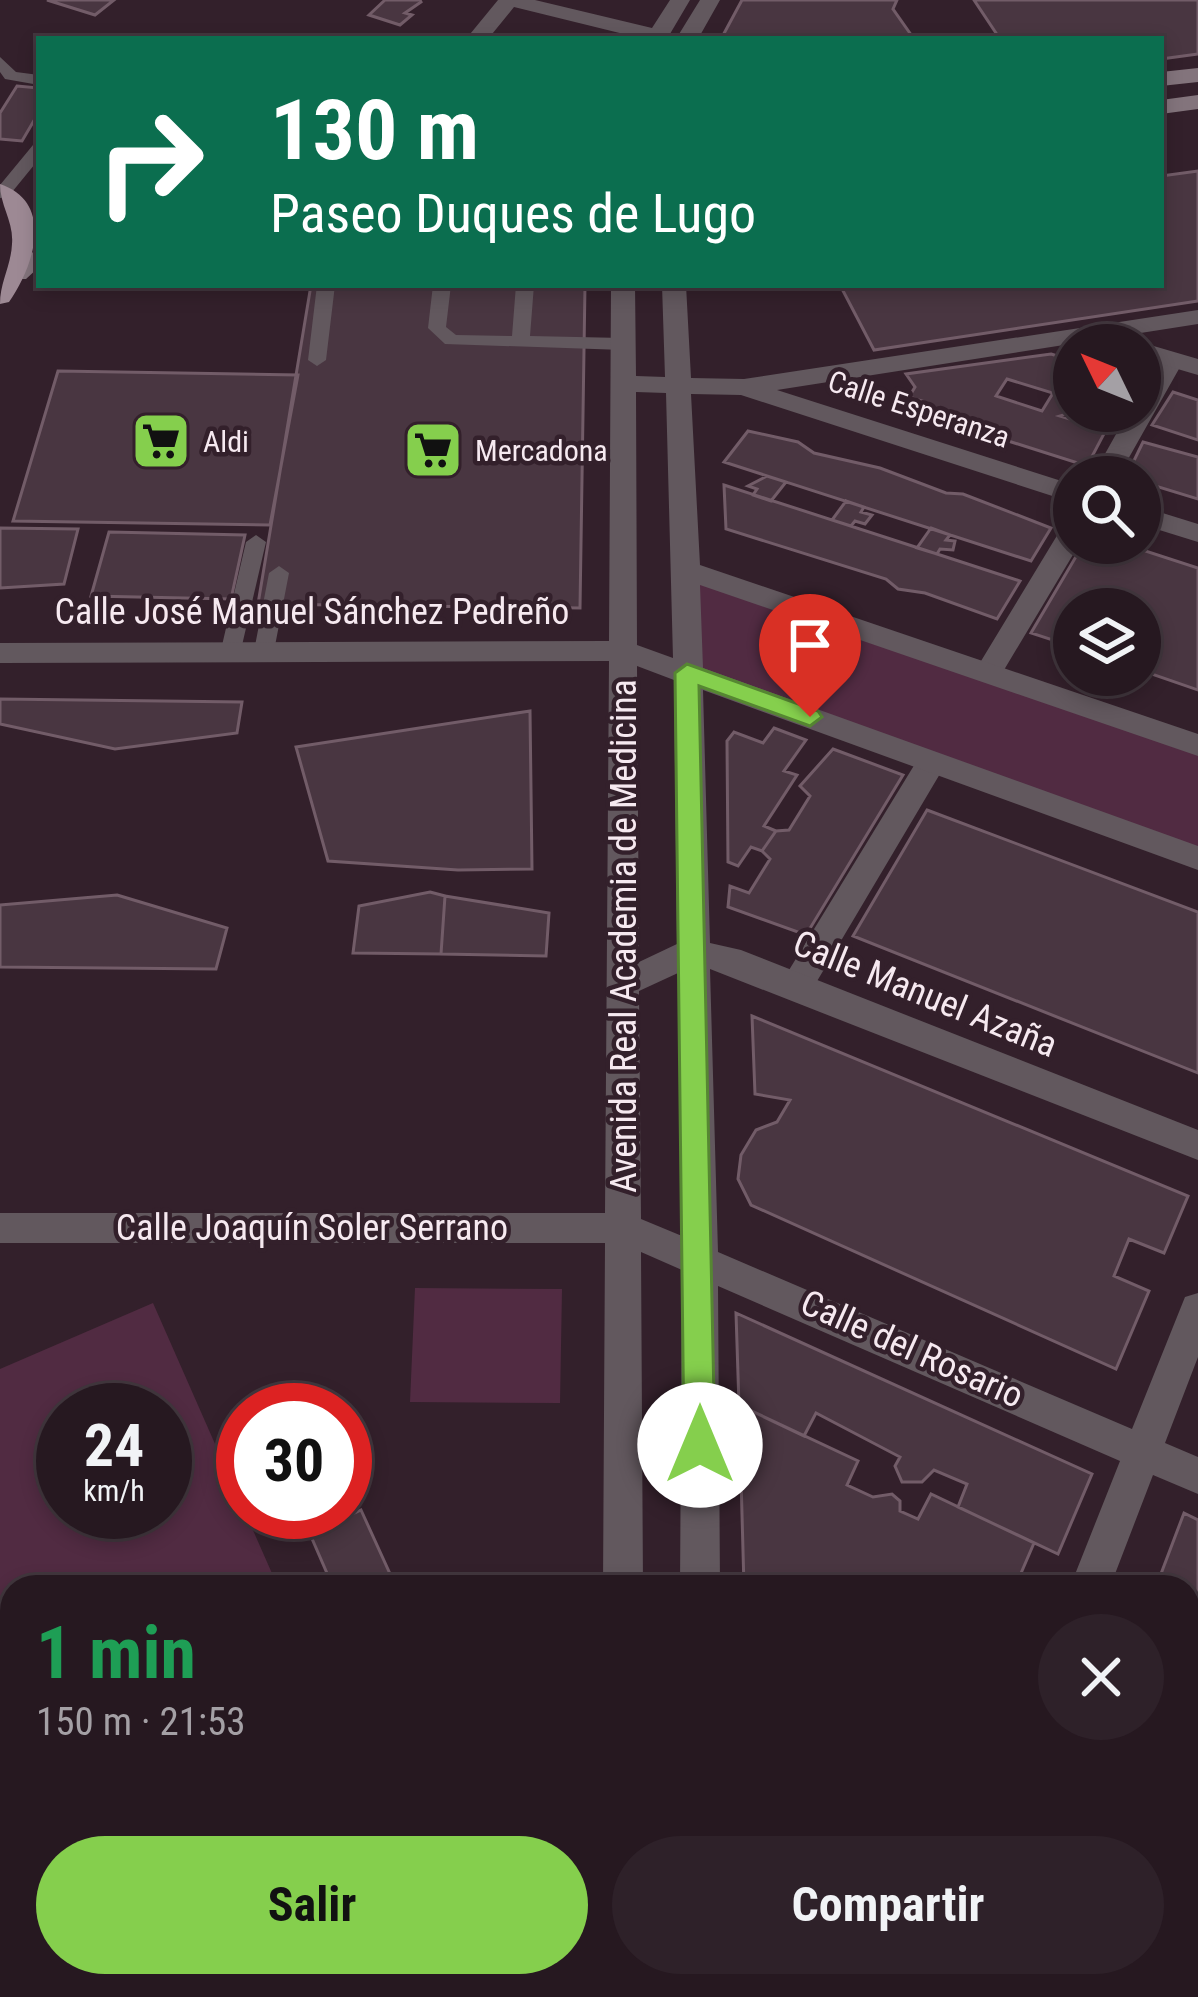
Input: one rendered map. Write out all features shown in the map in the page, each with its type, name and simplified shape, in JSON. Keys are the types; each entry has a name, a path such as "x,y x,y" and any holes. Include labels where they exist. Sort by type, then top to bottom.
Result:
{"main road":[{"path":"1164,80 1198,75"},
{"path":"1164,107 1198,102"},
{"path":"1,192 36,214"},
{"path":"1,192 14,204 26,234 17,274"},
{"path":"0,297 36,258"}],"street":[{"path":"479,36 509,0 651,36"},
{"path":"660,36 680,0"},
{"path":"689,36 710,0"},
{"name":"Avenida Real Academia de Medicina","path":"623,288 624,384 656,580 687,673 700,1256 700,1575"},
{"name":"Avenida Real Academia de Medicina","path":"623,1575 625,651 656,580 679,388 674,288"},
{"path":"1151,324 1198,317"},
{"path":"624,384 744,387 1053,339"},
{"path":"1120,456 1185,363"},
{"name":"Calle Esperanza","path":"744,387 1053,487"},
{"path":"1161,522 1198,533"},
{"path":"988,673 1054,564"},
{"path":"656,580 988,673 1198,745"},
{"name":"Calle José Manuel Sánchez Pedreño","path":"0,653 625,651 1198,857"},
{"path":"798,984 932,762"},
{"path":"621,985 690,952"},
{"name":"Calle Manuel Azaña","path":"690,952 730,959 798,984 1198,1145"},
{"name":"Calle Joaquín Soler Serrano","path":"0,1228 624,1228"},
{"name":"Calle del Rosario","path":"624,1228 700,1256 1198,1476"},
{"path":"1095,1575 1198,1309"}],"lane":[{"path":"0,62 11,76 36,80"},
{"path":"1,192 36,152"},
{"path":"317,360 326,288"},
{"path":"442,288 437,328 443,337 623,344"},
{"path":"520,343 525,288"},
{"path":"230,654 256,542"},
{"path":"264,651 279,573"}],"shaded area":[{"path":"686,570 1198,745 1198,858 687,673"},
{"path":"415,1288 562,1289 560,1403 410,1402"},
{"path":"153,1303 188,1383 36,1383 36,1539 192,1539 192,1392 216,1446 216,1539 257,1539 273,1575 0,1575 0,1369"}],"building":[{"path":"47,0 114,0 95,15"},
{"path":"385,0 421,2 405,13 412,15 400,25 369,15"},
{"path":"742,0 897,0 893,9 912,36 723,36"},
{"path":"974,0 1198,0 1198,54 1164,59 1164,36 998,36"},
{"path":"17,86 36,88 36,117 22,141 0,139 0,113"},
{"path":"1198,171 1198,301 874,350 842,288 1164,288 1164,176"},
{"name":"Mercadona","path":"311,288 585,288 580,608 258,604"},
{"path":"1051,354 1053,355 1053,393 1053,432 1105,432 1092,456 1056,456 914,411 922,401 909,397 915,387 906,374","holes":["1007,379 1053,393 1042,411 996,396"]},
{"name":"Aldi","path":"58,371 298,375 270,525 13,521"},
{"path":"1173,392 1198,400 1198,440 1161,428 1161,411"},
{"path":"748,431 798,442 814,453 880,468 946,493 963,494 1051,528 1031,561 724,462"},
{"path":"1143,442 1198,457 1198,499 1161,488 1161,456 1136,456"},
{"path":"767,476 786,482 771,501 753,495 757,489 748,486"},
{"path":"724,485 1020,581 997,619 925,593 898,589 886,579 726,529"},
{"path":"846,501 872,515 865,524 855,521 851,526 832,520"},
{"path":"0,528 78,529 64,584 0,588"},
{"path":"931,528 950,535 946,540 955,541 953,550 940,549 937,554 917,548"},
{"path":"109,532 245,535 231,599 91,596"},
{"path":"1161,556 1198,568 1198,690 1161,677 1161,588 1058,588 1072,564 1161,564"},
{"path":"1053,596 1053,640 1031,633"},
{"path":"0,699 242,702 237,733 115,749 0,724"},
{"path":"530,711 532,869 458,870 328,861 296,747"},
{"path":"774,728 806,740 784,771 797,775 764,826 776,831 762,851 751,847 738,866 728,862 727,741 734,732 763,743"},
{"path":"833,749 903,775 806,935 728,907 730,886 749,893 770,859 762,851 776,831 789,830 810,796 800,786"},
{"path":"927,810 1198,912 1198,1073 853,936"},
{"path":"430,892 445,896 441,954 353,953 359,906"},
{"path":"117,895 227,928 216,969 0,967 0,905"},
{"path":"445,896 549,913 546,956 441,954"},
{"path":"752,1016 1188,1196 1164,1253 1129,1239 1114,1276 1149,1291 1116,1369 751,1205 738,1179 741,1155 756,1130 777,1122 790,1100 755,1094"},
{"path":"736,1313 1092,1474 1058,1554 958,1507 967,1484 934,1470 922,1482 902,1482 895,1466 900,1457 816,1413 804,1436 739,1405"},
{"path":"739,1405 858,1461 847,1485 873,1497 892,1494 900,1501 900,1511 918,1519 931,1494 1034,1543 1020,1575 744,1575"},
{"path":"1184,1513 1198,1520 1198,1575 1161,1575"},
{"path":"372,1534 391,1575 328,1575 312,1539 372,1539"}],"place":[{"name":"Aldi","path":"161,441"},
{"name":"Mercadona","path":"433,450"}],"route":[{"path":"700,1445 687,673 810,717"}]}
